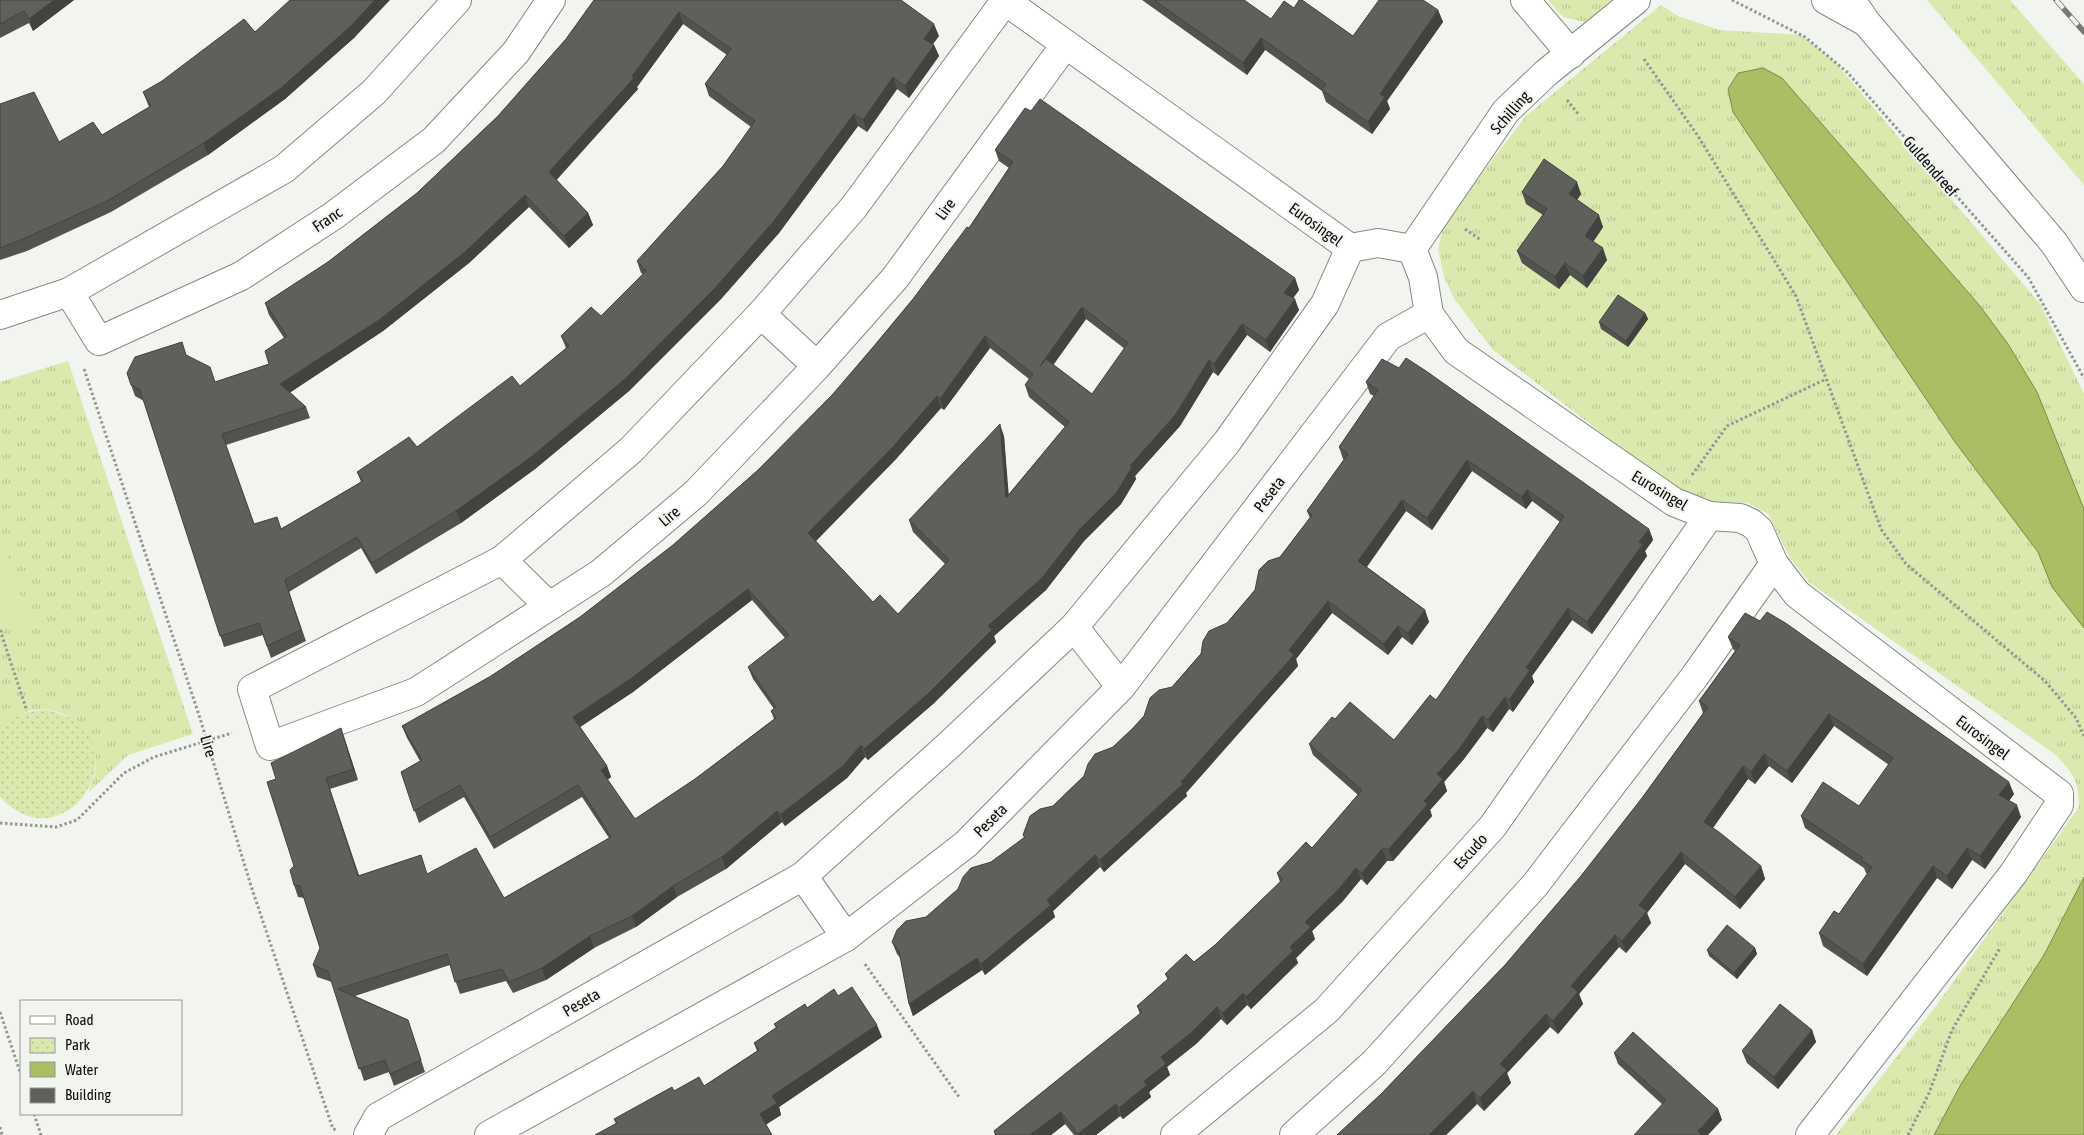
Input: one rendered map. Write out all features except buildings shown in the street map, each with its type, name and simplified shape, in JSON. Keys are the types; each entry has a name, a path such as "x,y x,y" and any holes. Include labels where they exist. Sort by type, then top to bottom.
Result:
{"street":[{"path":"0,315 69,292 284,168 374,92 457,0"},
{"name":"Franc","path":"99,341 241,276 333,216 434,140 516,52 551,0"},
{"name":"Eurosingel","path":"1004,0 1350,248 1378,243 1412,249 1423,277 1429,314 1456,352 1674,502 1709,516 1740,518 1751,523 1766,540 1774,564 1796,594 2059,794 2058,806 2013,874 1810,1135"},
{"name":"Lire","path":"1004,0 854,207 761,314 631,450 502,560 252,689 270,746 416,692 601,572 696,493 817,366 895,278 1065,45"},
{"path":"1525,0 1571,54"},
{"name":"Schilling","path":"1412,249 1506,111 1546,73 1636,0"},
{"path":"1826,0 1858,11 2054,243 2084,288"},
{"name":"Peseta","path":"355,1133 378,1117 803,876 950,745 1074,627 1227,442 1325,304 1350,248"},
{"path":"69,292 99,341"},
{"path":"761,314 817,366"},
{"name":"Peseta","path":"489,1135 846,937 966,844 1121,687 1388,337 1429,314"},
{"name":"Escudo","path":"1175,1135 1327,1010 1492,826 1709,516"},
{"path":"502,560 548,606"},
{"path":"1294,1135 1374,1063 1535,885 1695,676 1774,564"},
{"path":"1074,627 1121,687"},
{"path":"803,876 846,937"}],"path":[{"name":"Guldendreef","path":"1732,0 1805,37 1847,72 2028,277 2084,378"},
{"path":"1644,59 1698,136 1796,296 1881,529 1906,564 2045,681 2076,718 2084,736"},
{"name":"Lire","path":"99,341 83,366 207,742 251,886 333,1129 355,1133"},
{"path":"1674,502 1727,426 1826,379"},
{"path":"0,630 27,711"},
{"path":"0,823 56,827 76,820 124,773 154,757 263,723"},
{"path":"846,937 959,1097"},
{"path":"1908,1135 1929,1093 1952,1030 2005,940"},
{"path":"0,1012 20,1072"},
{"path":"34,1115 42,1135"},
{"path":"0,1127 2,1135"}],"green space":[{"path":"1548,0 1618,0 1603,15 1585,22 1563,17"},
{"path":"1927,0 2010,0 2084,84 2084,185"},
{"path":"1661,5 1678,16 1719,30 1801,35 1834,61 2041,305 2084,394 2084,509 2037,392 2008,344 1980,306 1782,78 1733,112 1955,442 2038,552 2052,587 2084,628 2084,877 2044,955 1961,1084 1934,1135 1836,1135 1936,1006 2079,807 2078,790 2074,778 2056,755 1810,583 1790,558 1768,514 1748,503 1703,501 1673,487 1493,350 1455,300 1444,277 1438,249 1444,223 1526,116"},
{"path":"68,361 193,734 128,755 88,793 95,771 96,759 94,751 85,734 67,716 45,710 27,711 0,730 0,382"},
{"path":"0,532 29,620 0,628"},
{"path":"47,710 77,723 93,744 95,767 88,790 72,808 51,817 26,815 0,797 0,730 21,714"}],"water":[{"path":"1763,68 1782,78 1980,306 2008,344 2037,392 2084,509 2084,628 2052,587 2038,552 1955,442 1733,112 1728,89 1738,73"},
{"path":"2084,877 2084,1135 1934,1135 1961,1084 2044,955"}],"railway":[{"path":"2056,0 2084,32"}]}
